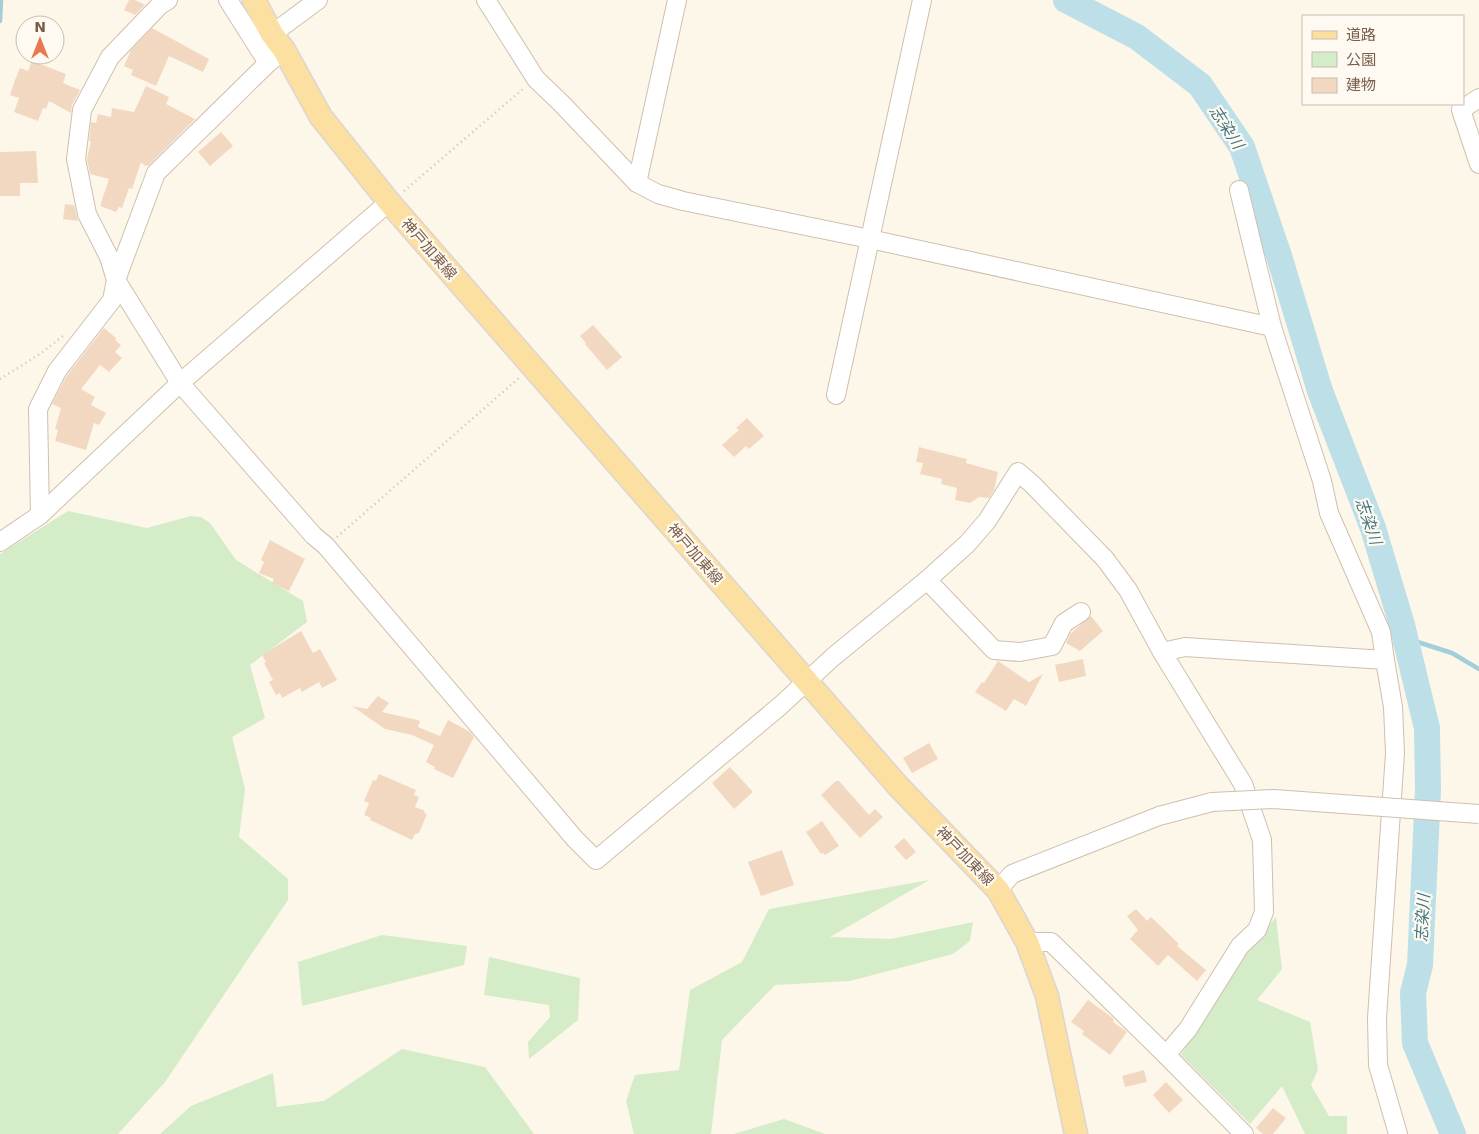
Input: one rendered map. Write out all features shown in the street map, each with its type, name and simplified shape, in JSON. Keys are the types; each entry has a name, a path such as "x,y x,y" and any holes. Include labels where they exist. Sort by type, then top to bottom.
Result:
{"main road":[{"name":"神戸加東線","path":"254,0 275,49 321,117 389,202 898,786 998,890 1028,942 1047,996 1076,1134"}],"street":[{"path":"168,0 160,5 110,57 82,110 76,159 80,185 86,214 109,257 116,280 180,383 313,535 326,546 575,838 596,860 780,706 806,681 967,544 987,521 1018,472 1105,559 1128,590 1162,652 1243,784 1262,840 1264,912 1257,930 1240,946 1188,1029 1166,1055"},
{"path":"228,0 275,49"},
{"path":"40,515 38,408 57,371 112,300 116,280 156,173 275,49 318,0"},
{"path":"486,0 536,79 638,183 658,194 683,201 870,239 1272,327"},
{"path":"638,183 677,0"},
{"path":"836,395 922,0"},
{"path":"1479,98 1461,110 1479,164"},
{"path":"1238,190 1272,327 1322,481 1329,513 1381,632 1386,660 1393,707 1395,753 1377,1018 1378,1065 1398,1134"},
{"path":"0,542 40,515 180,383 389,202"},
{"path":"927,580 994,650 1020,652 1052,646 1064,623 1081,612"},
{"path":"1162,652 1185,647 1386,660"},
{"path":"998,890 1012,874 1158,816 1212,802 1274,800 1479,814"},
{"path":"1028,942 1051,942 1244,1134"}],"path":[{"path":"389,202 407,190 536,79"},
{"path":"0,379 40,354 64,335"},
{"path":"326,546 531,367"}],"green space":[{"path":"68,511 147,528 191,516 201,517 210,523 236,560 303,601 307,622 250,665 265,718 232,737 245,789 239,837 288,879 288,900 165,1082 118,1134 0,1134 0,554"},
{"path":"929,880 830,937 891,939 973,922 970,941 953,954 850,981 775,985 722,1040 711,1134 634,1134 626,1101 635,1075 679,1070 690,990 742,962 769,909"},
{"path":"1276,917 1282,969 1257,1000 1310,1022 1318,1070 1311,1085 1329,1116 1347,1116 1347,1134 1305,1134 1282,1086 1250,1124 1181,1055 1229,976"},
{"path":"382,935 467,946 464,965 302,1006 298,962"},
{"path":"489,957 580,978 578,1020 529,1059 528,1042 550,1017 549,1005 484,995"},
{"path":"402,1049 485,1067 534,1134 160,1134 191,1106 273,1073 277,1107 324,1101"},
{"path":"784,1119 825,1134 734,1134"}],"building":[{"path":"129,0 135,0 145,5 135,15 124,10"},
{"path":"152,28 209,59 203,72 169,56 156,86 131,75 133,70 124,66 131,50"},
{"path":"30,65 42,65 66,74 63,83 80,90 72,105 71,113 49,101 46,109 43,108 38,121 14,112 19,98 10,95 15,80 20,68 28,71"},
{"path":"146,86 169,97 166,104 195,119 148,166 141,162 132,189 129,188 122,208 119,207 116,212 100,206 109,179 90,174 87,159 91,141 89,141 91,122 96,123 98,114 111,117 112,108 134,112"},
{"path":"221,132 233,146 210,166 198,152"},
{"path":"36,151 38,183 20,183 20,196 0,196 0,152"},
{"path":"65,204 74,205 78,221 63,219"},
{"path":"593,325 622,357 607,370 580,336"},
{"path":"104,328 121,345 115,352 122,358 109,372 100,365 81,389 95,397 91,405 106,413 99,425 94,423 86,450 55,441 58,430 55,429 61,408 52,404 66,377"},
{"path":"747,418 764,436 749,449 746,446 734,457 722,445 739,430 736,428"},
{"path":"919,447 967,459 966,463 998,472 994,490 989,498 979,497 970,503 955,500 957,488 941,484 942,479 920,474 923,463 916,462"},
{"path":"270,540 305,559 289,591 272,583 274,579 259,573 264,562 261,560"},
{"path":"1091,616 1103,631 1080,651 1066,643 1070,634"},
{"path":"301,631 313,653 320,649 337,680 322,688 319,682 302,692 300,688 282,698 280,693 276,695 269,682 273,680 262,655"},
{"path":"1083,659 1086,676 1059,682 1055,665"},
{"path":"998,661 1029,682 1043,674 1026,706 1014,699 1006,711 975,692 982,682 984,683"},
{"path":"378,696 389,703 382,712 420,721 418,727 440,736 448,720 470,732 474,737 453,778 434,769 435,767 426,762 434,745 412,735 385,729 352,706 367,709"},
{"path":"929,743 938,759 912,773 903,758"},
{"path":"730,767 753,792 734,809 712,783"},
{"path":"379,774 416,790 414,795 419,797 415,807 425,811 424,813 427,814 419,833 415,834 412,840 370,820 371,818 364,815 369,803 364,801 373,780 376,781"},
{"path":"836,781 839,781 869,815 875,809 883,817 860,838 821,795"},
{"path":"822,821 839,846 825,855 821,854 806,832"},
{"path":"904,838 916,852 906,860 894,847"},
{"path":"782,850 794,885 761,896 748,862"},
{"path":"1136,909 1147,921 1151,917 1179,944 1177,946 1206,970 1197,981 1168,955 1158,966 1130,939 1138,930 1127,916"},
{"path":"1088,1000 1114,1019 1113,1022 1127,1032 1110,1055 1082,1034 1084,1031 1071,1022"},
{"path":"1144,1070 1147,1082 1125,1087 1122,1076"},
{"path":"1166,1082 1183,1100 1169,1113 1153,1095"},
{"path":"1273,1108 1286,1118 1273,1134 1263,1134 1256,1128"}],"waterway":[{"path":"0,21 1,0"},
{"name":"志染川","path":"1066,0 1137,37 1200,85 1242,147 1279,256 1320,391 1373,528 1402,625 1427,728 1428,790 1420,965 1413,993 1415,1043 1453,1134"},
{"path":"1405,638 1452,653 1479,669"}]}
